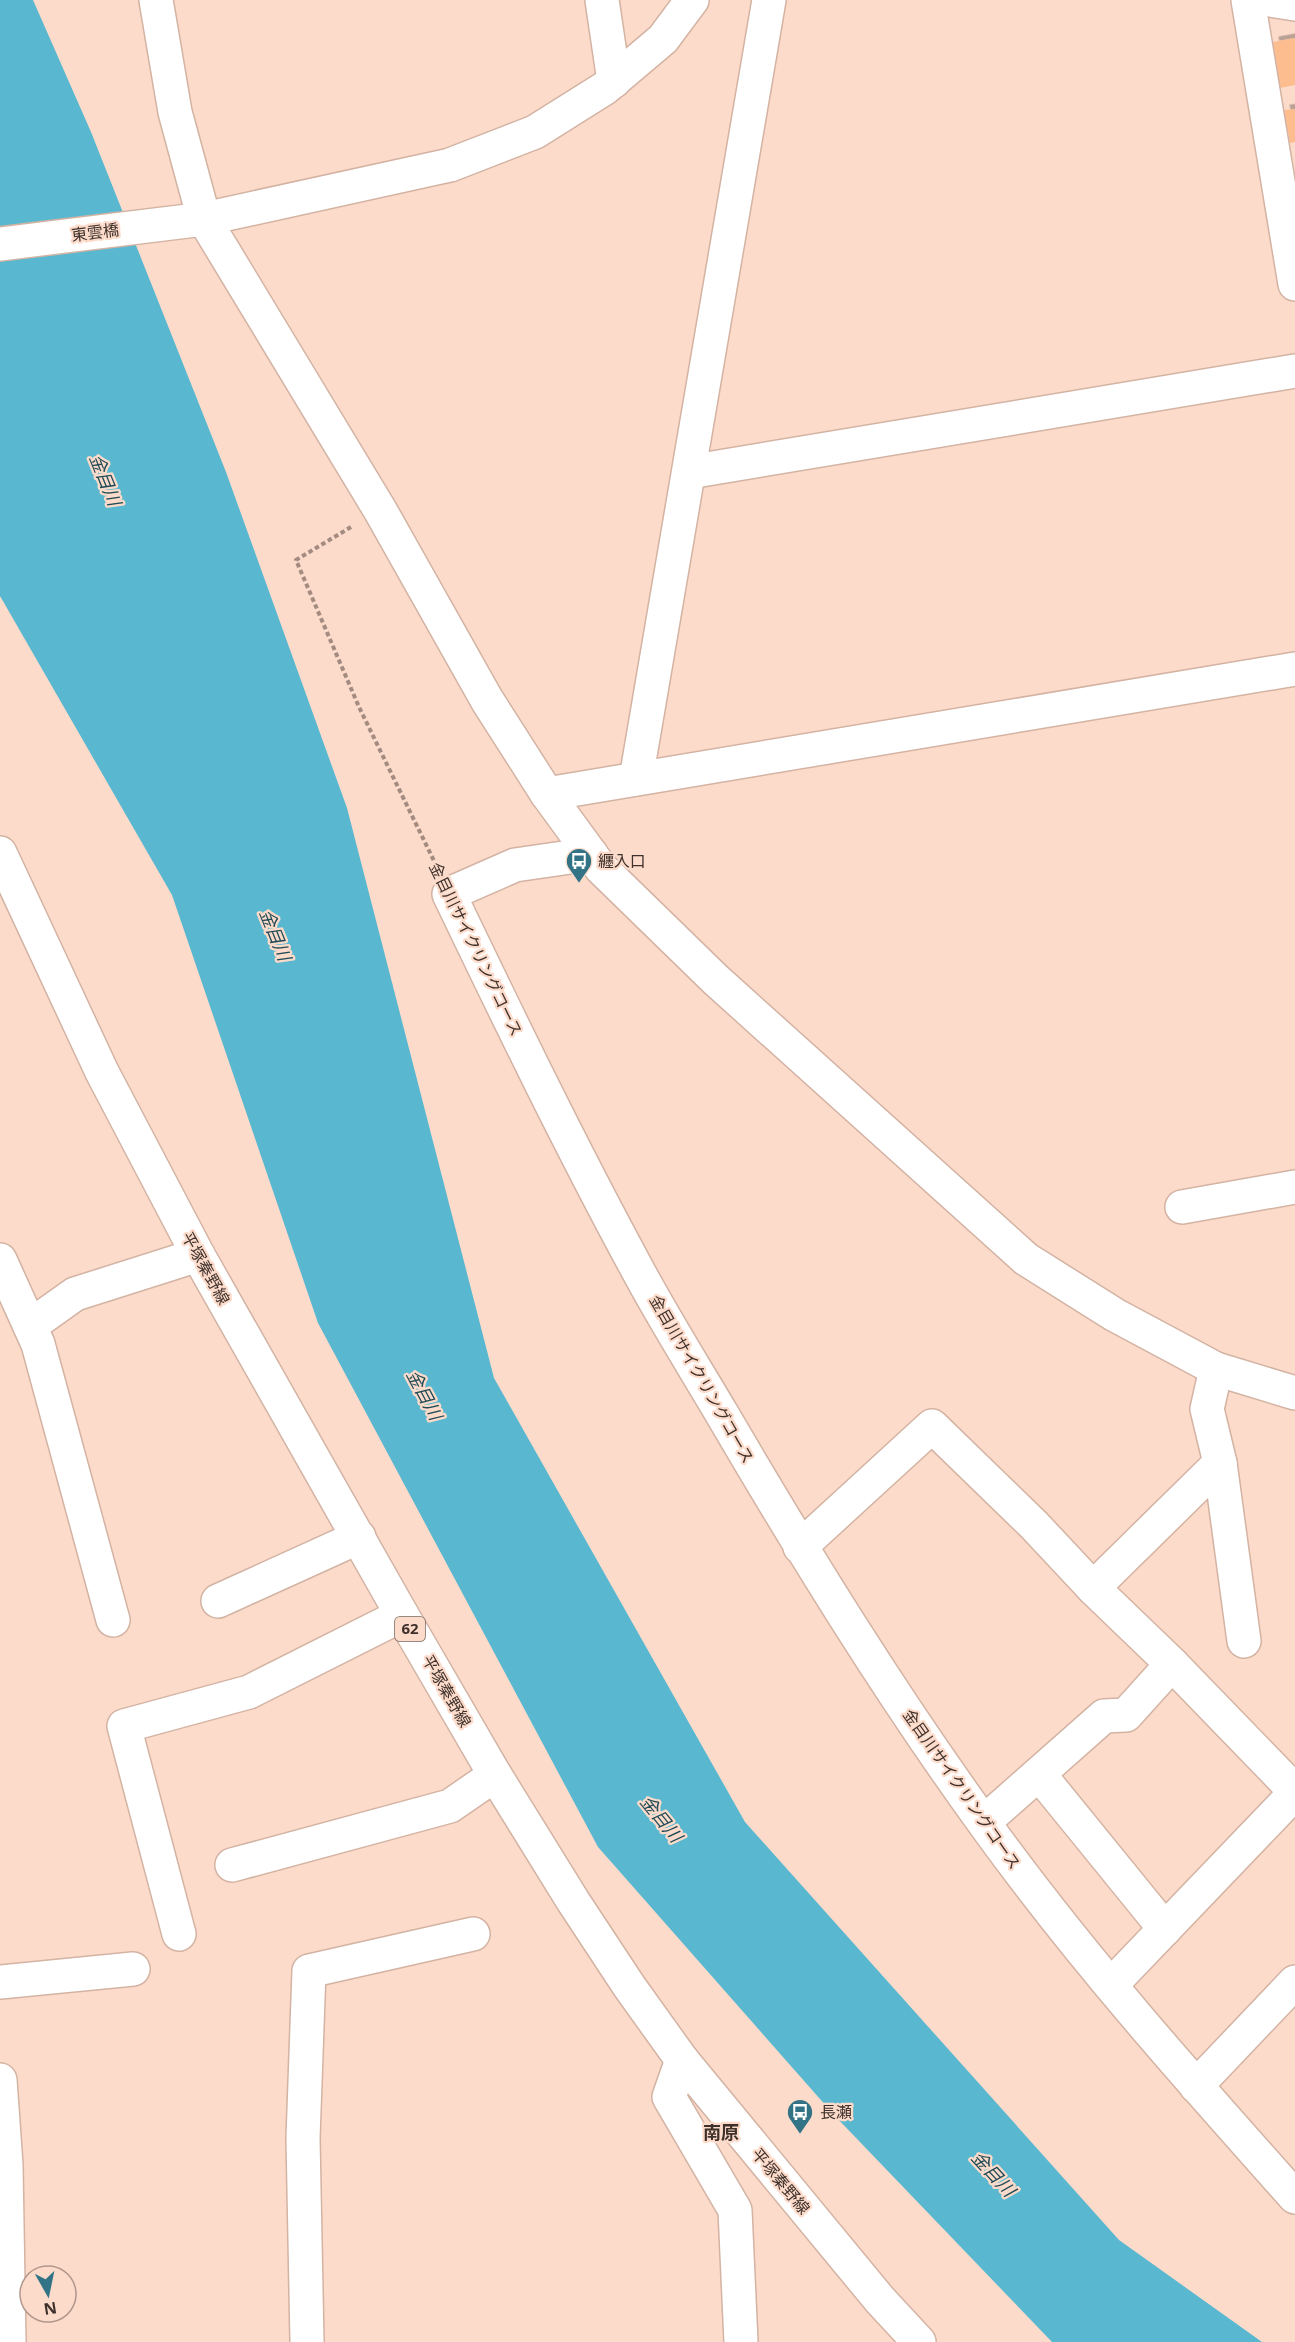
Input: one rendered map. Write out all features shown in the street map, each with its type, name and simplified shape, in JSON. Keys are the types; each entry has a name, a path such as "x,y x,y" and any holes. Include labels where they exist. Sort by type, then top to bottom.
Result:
{"street":[{"path":"156,0 175,112 197,220 380,510 487,700 547,794 601,868 716,980 1026,1259 1115,1315 1216,1369 1295,1393"},
{"path":"602,0 614,81"},
{"name":"東雲橋","path":"0,244 197,220 450,165 535,132 605,88 663,39 692,0"},
{"path":"636,779 769,0"},
{"path":"1248,0 1295,284"},
{"path":"1270,0 1295,4"},
{"path":"689,472 1295,371"},
{"path":"547,794 1295,669"},
{"name":"平塚秦野線","path":"0,852 9,896 198,1255 495,1775 579,1910 629,1986 682,2060 844,2257 919,2342"},
{"path":"449,894 515,865 591,854"},
{"name":"金目川サイクリングコース","path":"449,894 538,1080 636,1268 800,1547 890,1685 984,1822 1045,1904 1196,2086 1295,2197"},
{"path":"1182,1207 1295,1187"},
{"path":"30,1326 75,1294 198,1255"},
{"path":"0,1260 38,1344 112,1620"},
{"path":"1216,1369 1207,1408 1220,1463 1244,1641"},
{"path":"800,1547 932,1426 1172,1664 1295,1792 1111,1985"},
{"path":"1093,1588 1220,1463"},
{"path":"218,1601 359,1537"},
{"path":"179,1934 124,1726 249,1692 402,1615"},
{"path":"984,1822 1104,1716 1126,1715 1172,1664"},
{"path":"1039,1774 1165,1929"},
{"path":"232,1865 450,1806 495,1775"},
{"path":"307,2342 303,2138 309,1971 473,1934"},
{"path":"0,1982 133,1970"},
{"path":"1196,2086 1295,1982"},
{"path":"682,2060 669,2097 735,2210 741,2342"},
{"path":"0,2080 6,2165 9,2342"}],"path":[{"name":"金目川サイクリングコース","path":"380,510 296,560 359,707 449,894"}],"water":[{"name":"金目川","path":"0,0 33,0 91,132 226,472 347,808 494,1378 745,1822 1119,2240 1262,2342 1052,2342 835,2116 598,1847 318,1323 172,895 0,596"}],"building":[{"path":"1295,38 1295,85 1280,88 1273,42"},
{"path":"1295,109 1295,142 1290,143 1284,110"}],"place":[{"name":"纒入口","path":"579,884"},
{"name":"長瀬","path":"800,2135"}],"district":[{"name":"南原","path":"721,2133"}]}
